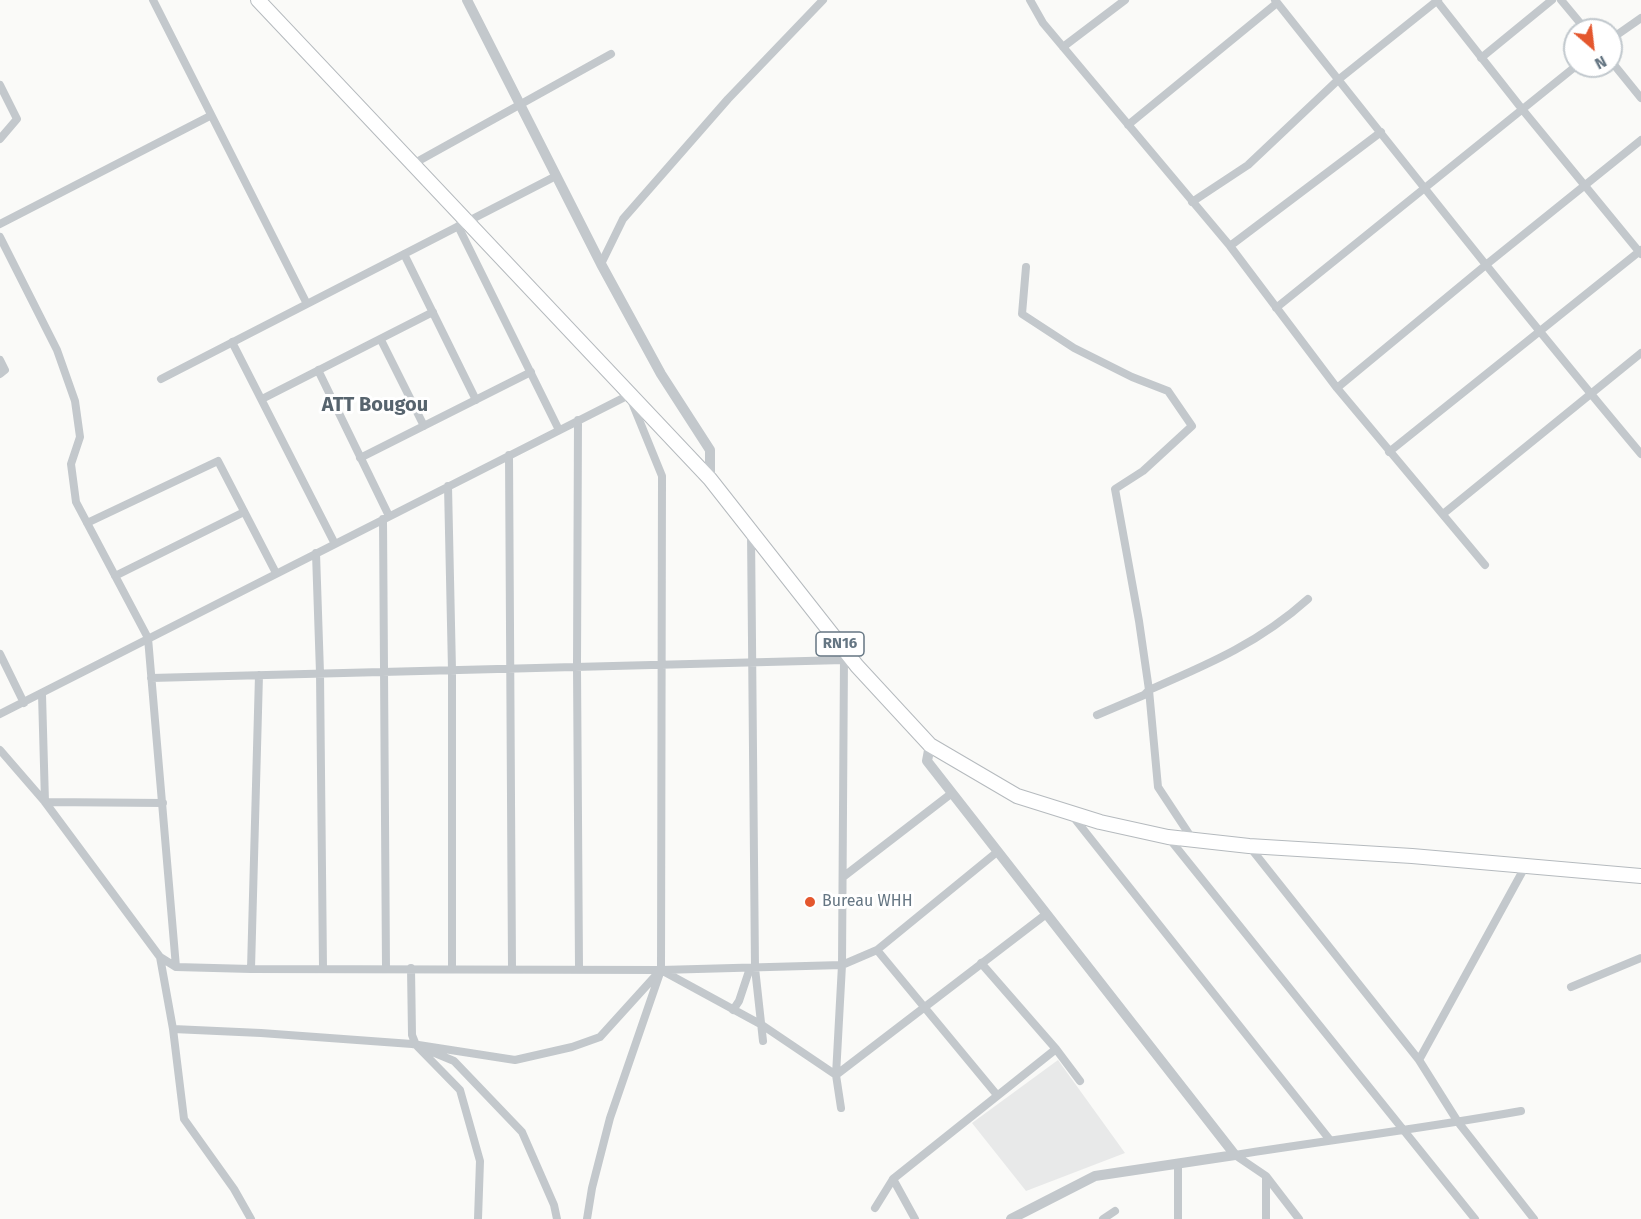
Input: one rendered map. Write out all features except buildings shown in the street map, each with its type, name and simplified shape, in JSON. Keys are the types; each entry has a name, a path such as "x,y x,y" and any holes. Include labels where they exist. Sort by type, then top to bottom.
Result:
{"main road":[{"name":"RN16","path":"258,0 413,164 463,224 710,479 843,654 930,745 1017,796 1071,814 1168,837 1249,846 1526,865 1641,876"}],"street":[{"path":"153,0 307,304"},
{"path":"467,0 601,264 661,374 710,450 710,479"},
{"path":"601,264 623,219 728,99 823,0"},
{"path":"1029,0 1043,23 1230,246 1337,388 1485,565"},
{"path":"1063,47 1125,0"},
{"path":"1192,202 1248,165 1338,80 1437,0 1522,109 1640,252 1389,452"},
{"path":"1482,58 1552,0"},
{"path":"1561,0 1576,18"},
{"path":"1128,125 1276,2 1487,264 1538,332 1641,454"},
{"path":"1623,31 1641,18"},
{"path":"413,164 611,54"},
{"path":"1276,308 1563,76"},
{"path":"1623,76 1641,98"},
{"path":"0,85 16,119 0,139"},
{"path":"0,224 210,116"},
{"path":"1230,246 1381,132"},
{"path":"1337,388 1641,140"},
{"path":"161,379 556,176"},
{"path":"463,224 559,430"},
{"path":"0,237 57,350 75,401 80,437 71,464 76,502 148,638 176,967"},
{"path":"404,254 476,400"},
{"path":"1026,267 1022,315 1074,348 1132,377 1168,391 1192,426 1143,471 1115,489 1133,581 1149,690 1158,787 1193,841"},
{"path":"262,399 433,312"},
{"path":"381,339 424,426"},
{"path":"232,342 335,544"},
{"path":"1443,514 1641,353"},
{"path":"0,360 5,370 0,374"},
{"path":"318,370 386,518 384,672 386,968"},
{"path":"360,458 531,372"},
{"path":"0,714 629,395 662,476 661,970 610,1118 592,1188 587,1219"},
{"path":"578,420 579,968"},
{"path":"509,455 512,968"},
{"path":"87,523 218,460 276,573"},
{"path":"448,486 452,670 452,968"},
{"path":"115,576 244,512"},
{"path":"751,531 753,968 763,1041"},
{"path":"315,553 320,673 323,968"},
{"path":"1097,715 1232,654 1284,620 1308,598"},
{"path":"0,654 24,703"},
{"path":"151,678 753,662 843,654 842,965 836,1075 841,1108"},
{"path":"251,969 259,675"},
{"path":"42,694 45,802"},
{"path":"930,745 927,760 1045,915 1235,1155 1266,1176 1299,1219"},
{"path":"0,750 45,802 160,957 176,967 661,970 842,965 877,950 997,852"},
{"path":"843,877 952,793"},
{"path":"45,802 163,803"},
{"path":"1071,814 1330,1140"},
{"path":"1168,837 1475,1219"},
{"path":"1249,846 1419,1060 1458,1122 1534,1219"},
{"path":"1419,1060 1526,865"},
{"path":"836,1075 1045,915"},
{"path":"877,950 997,1095"},
{"path":"160,957 173,1029 184,1119 234,1189 251,1219"},
{"path":"1571,987 1641,958"},
{"path":"981,963 1056,1049 1080,1081"},
{"path":"411,968 412,1035 416,1045 460,1090 480,1161 478,1219"},
{"path":"733,1011 753,968"},
{"path":"661,970 762,1025 836,1075"},
{"path":"173,1029 416,1045 515,1060 572,1047 600,1036 661,970"},
{"path":"416,1045 454,1061 522,1132 554,1205 557,1219"},
{"path":"875,1208 893,1179 1056,1049"},
{"path":"1011,1219 1095,1176 1521,1111"},
{"path":"1178,1163 1178,1219"},
{"path":"1266,1176 1266,1219"},
{"path":"893,1179 915,1219"},
{"path":"1103,1219 1115,1211 1115,1219"}],"shaded area":[{"path":"1058,1060 1125,1153 1026,1191 972,1123"}],"place":[{"name":"Bureau WHH","path":"810,902"}],"district":[{"name":"ATT Bougou","path":"375,405"}]}
